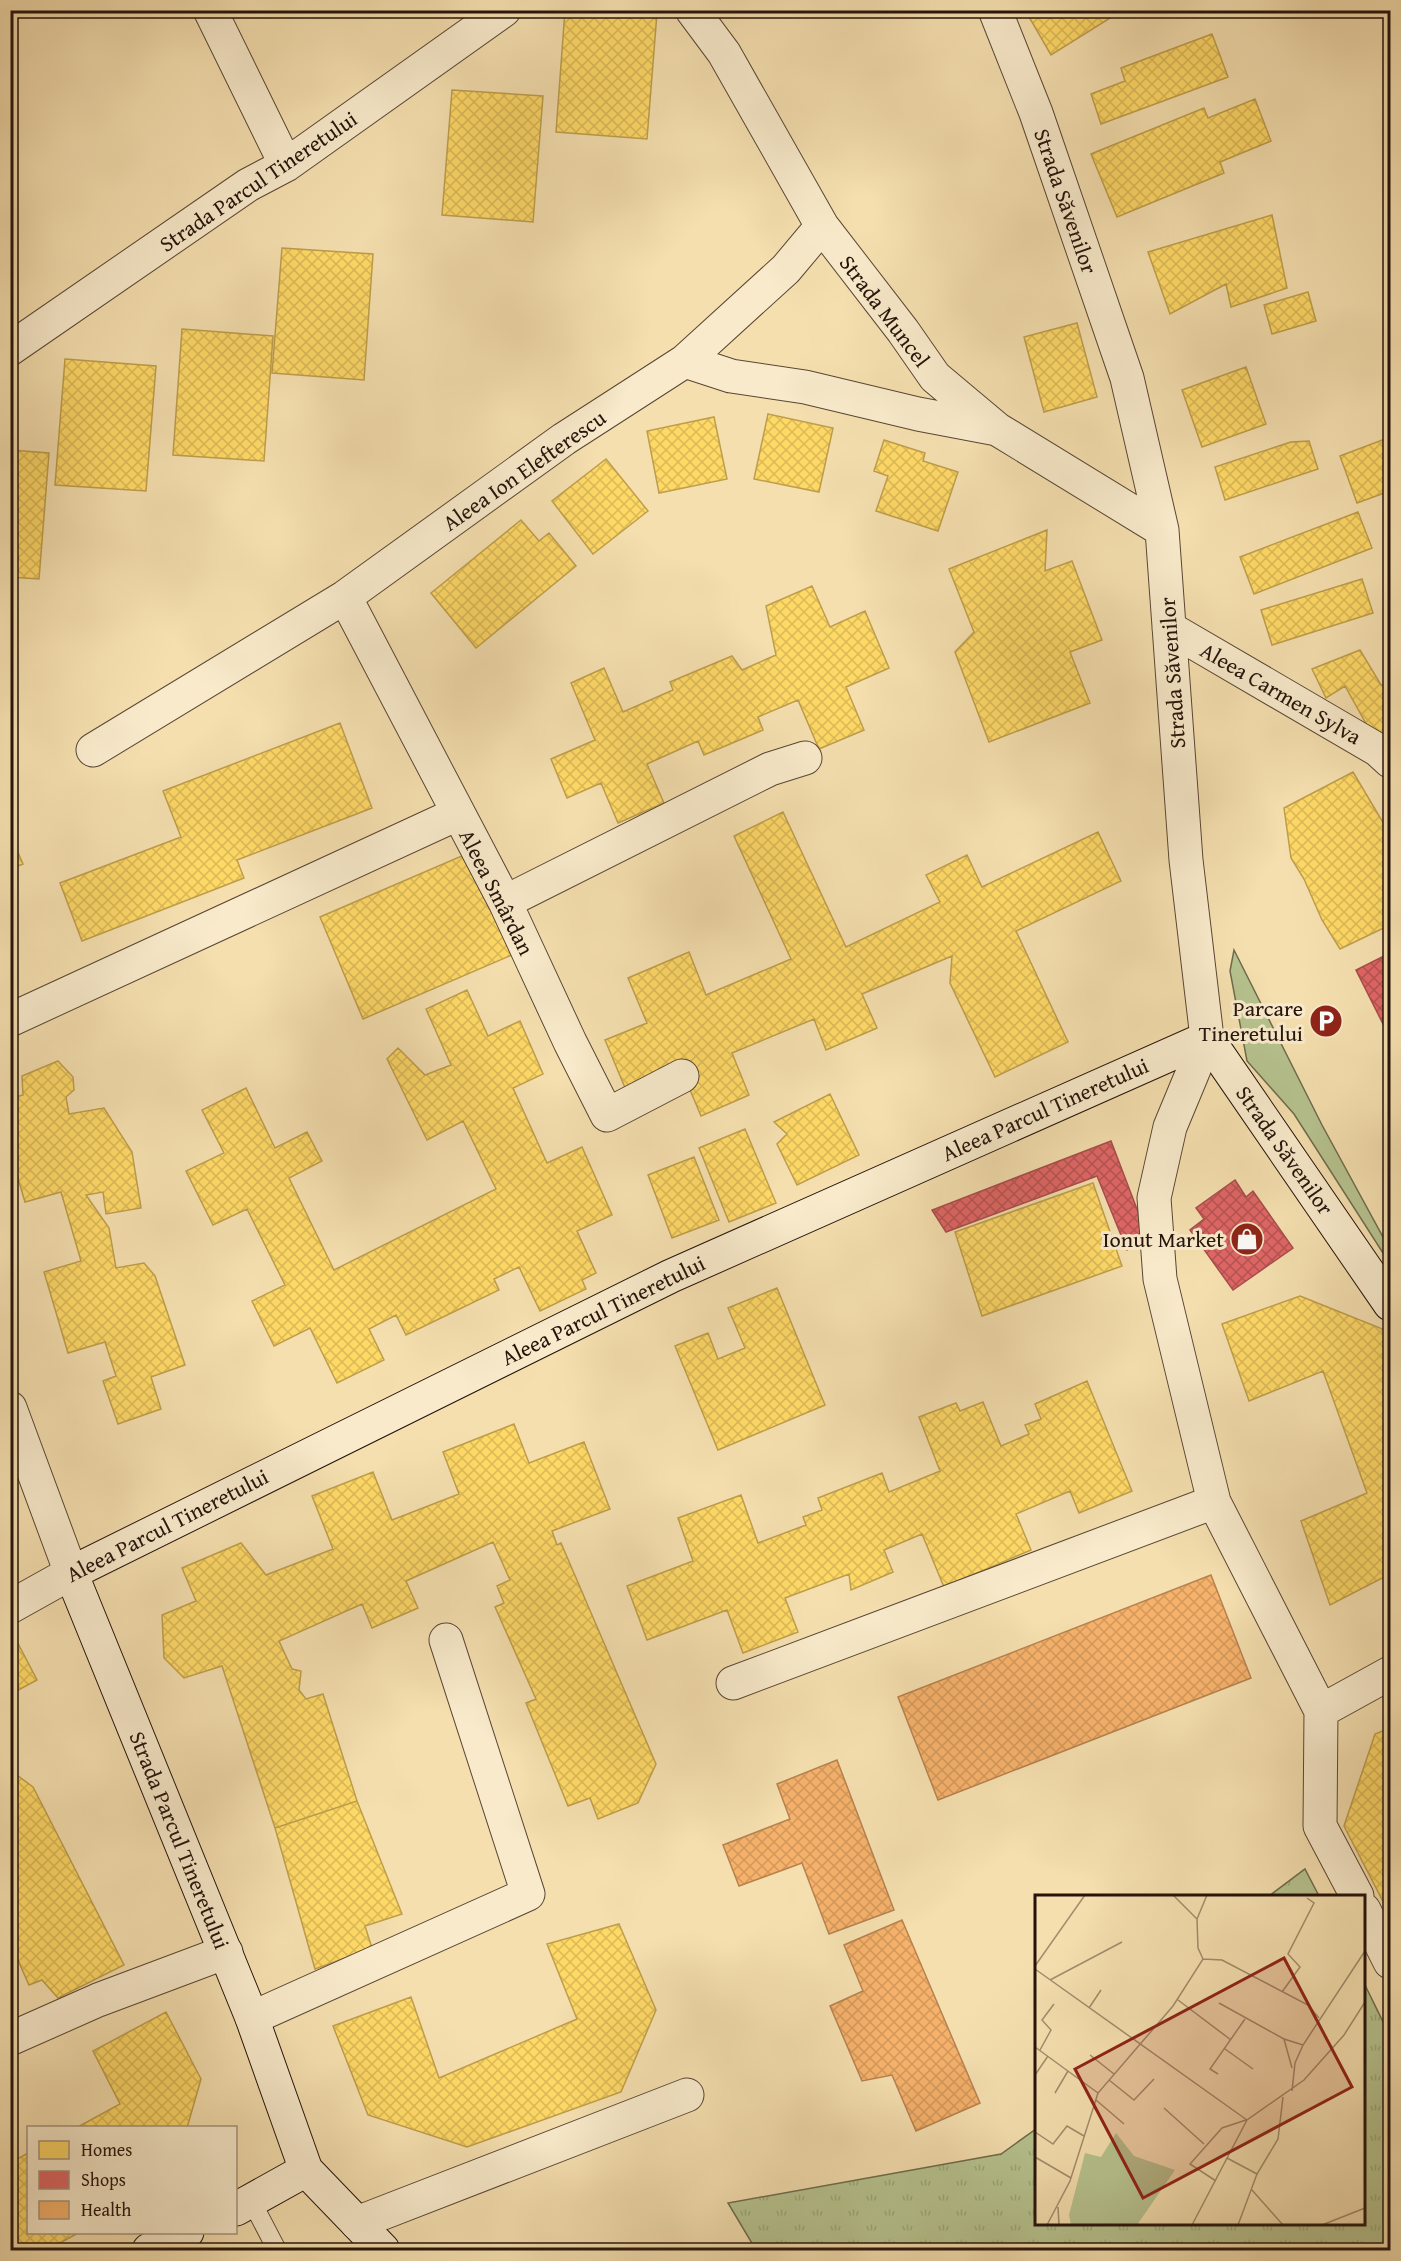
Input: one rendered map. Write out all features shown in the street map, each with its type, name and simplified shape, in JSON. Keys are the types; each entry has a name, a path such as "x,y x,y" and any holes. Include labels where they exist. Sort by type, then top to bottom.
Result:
{"street":[{"path":"210,10 286,165"},
{"name":"Strada Parcul Tineretului","path":"10,349 248,185 286,165 504,10"},
{"name":"Strada Muncel","path":"692,10 724,53 822,226 903,331 935,377 997,429 1162,530"},
{"name":"Strada Săvenilor","path":"995,10 1036,112 1127,378 1162,530 1186,860 1207,1038 1390,1304"},
{"name":"Aleea Ion Elefterescu","path":"93,750 345,597 564,439 685,361 786,269 822,226"},
{"path":"685,361 731,376 805,387 918,414 997,429"},
{"name":"Aleea Smârdan","path":"345,597 505,902 570,1042 607,1115 682,1076"},
{"name":"Aleea Carmen Sylva","path":"1169,628 1378,750 1390,761"},
{"path":"505,902 770,769 805,758"},
{"path":"10,1020 457,814"},
{"path":"1207,1038 1170,1127 1154,1198 1160,1279 1214,1502 1321,1711 1320,1826 1356,1895"},
{"name":"Aleea Parcul Tineretului","path":"10,1607 71,1572 670,1275 1207,1038"},
{"name":"Strada Parcul Tineretului","path":"10,1408 71,1572 252,2018 306,2170 383,2250"},
{"path":"733,1683 1214,1502"},
{"path":"252,2018 528,1894 446,1640"},
{"path":"1321,1711 1390,1673"},
{"path":"1365,1912 1390,1962"},
{"path":"10,2039 98,2000 226,1952"},
{"path":"357,2223 687,2095"},
{"path":"244,2206 306,2170"},
{"path":"149,2250 183,2234"}],"lane":[{"path":"244,2206 277,2250"}],"green space":[{"path":"1234,950 1322,1125 1390,1250 1390,1264 1294,1114 1247,1061 1230,971"},
{"path":"1305,1869 1318,1895 1270,1895"},
{"path":"1365,1985 1390,2036 1390,2250 756,2250 728,2203 1001,2154 1035,2130 1035,2225 1365,2225"}],"building: Homes":[{"path":"565,10 657,13 647,139 556,132"},
{"path":"1025,10 1123,10 1051,55"},
{"path":"1212,34 1228,77 1101,124 1091,94 1125,81 1121,68"},
{"path":"452,90 543,96 533,222 442,215"},
{"path":"1255,99 1271,141 1220,162 1224,173 1117,217 1091,154 1204,108 1208,118"},
{"path":"1272,215 1287,288 1231,307 1226,284 1170,314 1148,252"},
{"path":"282,248 373,254 364,380 272,373"},
{"path":"1308,292 1316,321 1272,334 1264,305"},
{"path":"1077,323 1097,397 1044,412 1024,337"},
{"path":"182,329 273,336 264,461 173,455"},
{"path":"65,359 156,366 146,491 55,485"},
{"path":"1246,367 1266,424 1202,447 1182,390"},
{"path":"768,414 833,428 819,492 754,479"},
{"path":"714,417 727,479 659,493 647,431"},
{"path":"1390,437 1390,491 1357,503 1340,456"},
{"path":"884,440 925,453 923,461 958,472 938,531 876,511 888,476 874,471"},
{"path":"1309,441 1318,469 1225,500 1215,467 1291,442"},
{"path":"10,450 49,453 39,579 10,577"},
{"path":"606,459 648,511 593,554 552,501"},
{"path":"1358,512 1372,548 1254,594 1240,557"},
{"path":"521,520 539,541 549,533 576,566 476,648 431,593"},
{"path":"1047,530 1045,571 1072,561 1102,640 1070,652 1090,703 989,742 955,652 974,632 949,569"},
{"path":"1362,579 1373,613 1272,645 1261,610"},
{"path":"812,586 830,627 865,611 889,668 846,687 864,730 819,749 798,700 758,717 763,730 704,755 698,741 647,764 664,803 618,823 601,783 567,798 551,759 595,740 571,683 604,668 623,712 673,690 670,682 732,656 742,670 776,655 766,606"},
{"path":"1360,650 1381,685 1390,683 1390,738 1384,741 1369,729 1345,686 1326,698 1312,669"},
{"path":"340,723 372,808 237,860 244,878 82,941 60,883 181,837 163,791"},
{"path":"1353,772 1388,831 1390,830 1390,925 1340,949 1322,920 1304,879 1291,858 1284,808"},
{"path":"783,812 846,947 940,902 926,875 967,855 982,887 1098,832 1121,881 1016,931 1068,1042 995,1077 950,983 952,956 862,994 877,1028 826,1050 814,1019 732,1053 749,1095 701,1116 680,1066 626,1090 605,1040 647,1023 628,978 689,952 706,995 791,959 734,836"},
{"path":"10,834 23,864 10,869"},
{"path":"471,852 514,954 363,1019 320,917"},
{"path":"467,990 488,1036 520,1021 543,1074 513,1088 547,1163 582,1147 612,1215 577,1231 596,1273 582,1280 586,1289 540,1311 519,1267 494,1279 499,1290 406,1335 396,1315 369,1329 384,1360 337,1383 310,1328 274,1346 252,1301 285,1285 247,1209 213,1225 186,1171 224,1153 202,1110 246,1088 275,1148 307,1132 322,1161 289,1178 334,1270 496,1189 463,1121 427,1140 387,1059 398,1048 425,1075 451,1065 426,1009"},
{"path":"58,1061 73,1077 74,1090 66,1097 69,1114 104,1108 132,1152 141,1208 106,1214 103,1192 86,1195 109,1228 116,1268 144,1263 155,1276 185,1365 151,1377 161,1409 118,1424 103,1381 116,1376 105,1342 68,1353 44,1272 81,1261 61,1192 25,1202 10,1151 10,1098 23,1095 22,1076"},
{"path":"830,1094 859,1155 797,1185 777,1144 787,1134 774,1122"},
{"path":"745,1129 776,1203 729,1222 699,1148"},
{"path":"694,1157 719,1220 672,1238 648,1175"},
{"path":"1093,1183 1122,1266 982,1316 955,1232"},
{"path":"777,1288 825,1405 718,1450 675,1346 708,1333 718,1359 745,1348 728,1308"},
{"path":"1300,1296 1385,1330 1390,1341 1390,1574 1330,1605 1301,1521 1367,1493 1323,1371 1249,1401 1222,1324"},
{"path":"1087,1381 1132,1491 1079,1513 1070,1491 1016,1514 1031,1550 944,1587 922,1534 884,1550 893,1572 851,1590 849,1574 785,1598 798,1632 743,1653 727,1610 647,1640 627,1586 693,1561 678,1518 741,1495 758,1543 806,1525 803,1517 822,1510 818,1498 882,1473 889,1492 940,1471 919,1417 956,1403 960,1411 983,1402 1001,1446 1029,1434 1025,1425 1041,1419 1035,1404"},
{"path":"514,1424 529,1463 584,1442 610,1509 552,1531 557,1545 561,1543 656,1764 638,1803 598,1819 590,1798 568,1806 526,1703 536,1699 495,1607 504,1603 497,1586 510,1580 493,1542 406,1581 418,1608 372,1628 362,1604 279,1641 292,1669 301,1671 299,1690 306,1699 323,1694 357,1801 275,1828 222,1666 184,1678 164,1658 162,1615 196,1601 182,1568 241,1543 266,1575 333,1549 312,1496 373,1472 392,1520 459,1494 443,1452"},
{"path":"10,1628 37,1680 11,1694 10,1693"},
{"path":"1390,1728 1389,1913 1344,1826 1375,1734"},
{"path":"10,1770 33,1787 124,1965 58,1998 42,1980 29,1985 10,1942"},
{"path":"357,1801 402,1914 365,1926 372,1948 315,1969 275,1828"},
{"path":"619,1924 656,2010 621,2092 467,2147 368,2115 333,2026 411,1997 439,2078 577,2019 547,1944"},
{"path":"166,2012 201,2079 188,2126 80,2126 120,2104 93,2051"},
{"path":"27,2154 27,2234 76,2234 47,2250 10,2250 10,2163"}],"building: Shops":[{"path":"1390,953 1390,1038 1356,970"},
{"path":"1111,1141 1148,1238 1127,1250 1097,1176 946,1232 932,1210"},
{"path":"1235,1180 1246,1197 1253,1191 1293,1248 1233,1290 1190,1230 1204,1219 1196,1208"}],"building: Health":[{"path":"1211,1575 1251,1678 938,1800 898,1697"},
{"path":"837,1760 894,1910 829,1934 802,1863 739,1886 723,1845 790,1819 777,1784"},
{"path":"902,1920 980,2103 916,2131 892,2075 862,2081 830,2006 863,1991 844,1945"}],"place":[{"name":"Parcare Tineretului","path":"1326,1021"},
{"name":"Ionut Market","path":"1247,1239"}]}
